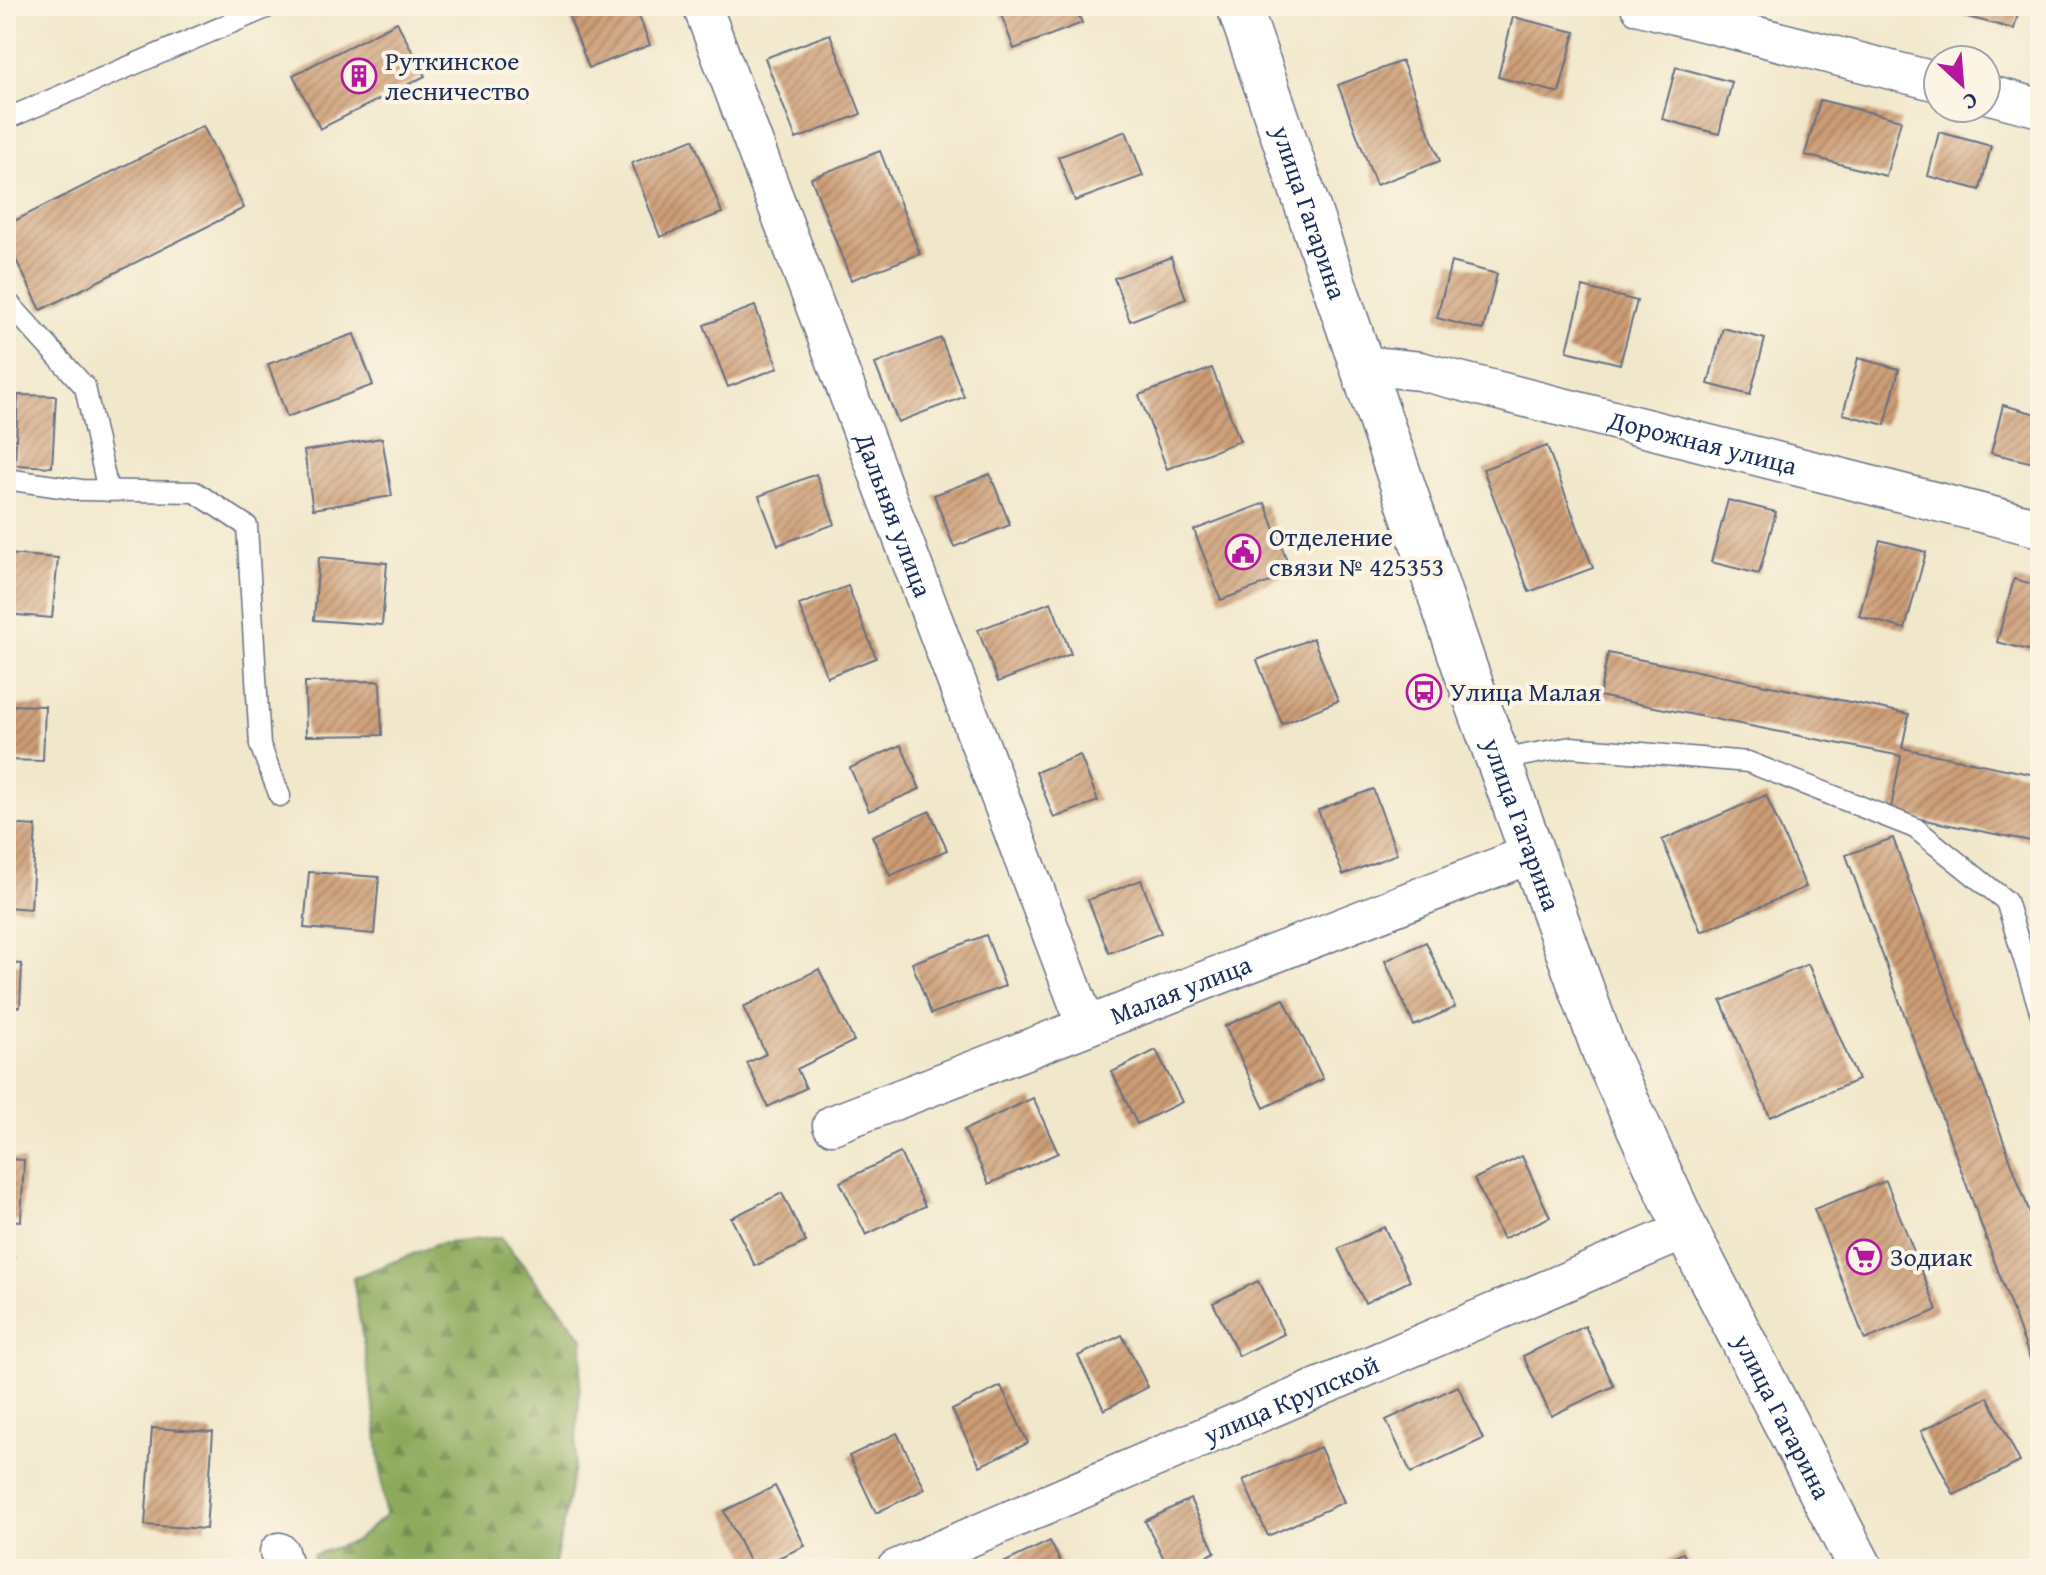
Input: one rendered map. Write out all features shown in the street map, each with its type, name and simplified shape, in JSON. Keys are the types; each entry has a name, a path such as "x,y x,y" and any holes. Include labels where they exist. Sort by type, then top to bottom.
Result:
{"main road":[{"name":"улица Гагарина","path":"1239,6 1498,760 1606,1056 1686,1230 1861,1569"}],"street":[{"name":"Дальняя улица","path":"702,6 1086,1025"},
{"path":"1640,6 1922,78"},
{"path":"2002,98 2040,108"},
{"name":"Дорожная улица","path":"1362,365 1420,371 2040,528"},
{"name":"Малая улица","path":"832,1125 1531,854"},
{"name":"улица Крупской","path":"896,1569 1686,1230"}],"lane":[{"path":"6,119 271,6"},
{"path":"6,300 85,387 108,491"},
{"path":"6,479 108,491 195,492 247,526 260,745 280,796"},
{"path":"1498,760 1571,747 1748,762 1915,828 2006,901 2040,1011"}],"green space":[{"path":"500,1237 583,1338 575,1462 554,1569 315,1569 313,1555 355,1541 385,1516 376,1422 353,1278 438,1244"}],"building":[{"path":"565,6 635,6 650,45 589,68"},
{"path":"998,6 1075,6 1082,23 1014,49"},
{"path":"1967,6 2020,6 2014,29 1964,16"},
{"path":"1513,17 1575,32 1559,93 1498,77"},
{"name":"Руткинское лесничество","path":"397,22 425,76 320,129 293,75"},
{"path":"830,34 861,114 796,139 765,58"},
{"path":"1402,61 1440,161 1376,185 1338,85"},
{"path":"1676,67 1732,82 1719,134 1662,119"},
{"path":"1820,100 1901,120 1886,176 1805,155"},
{"path":"203,126 244,208 41,310 6,240 6,225"},
{"path":"1126,131 1143,176 1075,201 1058,157"},
{"path":"1939,132 1991,146 1980,190 1928,176"},
{"path":"693,139 722,213 660,237 632,163"},
{"path":"880,151 920,254 851,280 811,178"},
{"path":"1171,257 1186,299 1130,321 1114,278"},
{"path":"1451,262 1497,274 1483,330 1437,318"},
{"path":"1583,287 1637,301 1620,364 1567,351"},
{"path":"755,306 778,368 728,387 704,325"},
{"path":"1723,328 1765,339 1750,395 1708,384"},
{"path":"354,334 373,385 287,417 268,364"},
{"path":"941,338 964,397 898,422 875,364"},
{"path":"1858,358 1899,369 1885,425 1843,414"},
{"path":"1212,368 1240,441 1167,469 1139,395"},
{"path":"18,395 56,396 52,467 15,465"},
{"path":"2003,405 2040,415 2038,464 1991,453"},
{"path":"382,438 392,496 313,509 304,451"},
{"path":"1547,446 1593,568 1529,592 1483,469"},
{"path":"816,474 835,524 778,545 759,496"},
{"path":"990,474 1010,525 954,547 934,495"},
{"path":"1728,500 1776,512 1759,574 1711,562"},
{"name":"Отделение связи № 425353","path":"1265,503 1292,574 1221,600 1194,530"},
{"path":"1880,540 1926,552 1905,629 1859,616"},
{"path":"6,554 58,558 52,618 6,614"},
{"path":"319,557 387,563 382,625 314,620"},
{"path":"2014,579 2040,586 2040,653 1997,642"},
{"path":"848,586 876,658 827,677 799,605"},
{"path":"1051,602 1071,654 998,682 978,630"},
{"path":"1313,638 1338,701 1282,724 1257,660"},
{"path":"1608,653 1909,714 1902,748 2040,776 2040,843 1890,813 1901,756 1599,696"},
{"path":"380,681 382,735 306,736 305,682"},
{"path":"6,705 45,706 43,761 6,760"},
{"path":"901,745 920,789 869,811 850,768"},
{"path":"1080,755 1098,801 1054,818 1036,772"},
{"path":"1373,789 1397,854 1343,875 1318,810"},
{"path":"1766,795 1806,887 1701,932 1662,840"},
{"path":"930,811 947,850 890,876 872,836"},
{"path":"6,824 36,826 31,909 6,907"},
{"path":"1893,838 2040,1241 2040,1386 1846,855"},
{"path":"309,872 379,877 374,934 304,928"},
{"path":"1141,880 1161,933 1109,953 1088,900"},
{"path":"986,935 1005,986 931,1014 912,963"},
{"path":"1426,942 1455,1007 1414,1026 1385,961"},
{"path":"6,963 22,964 20,1007 6,1006"},
{"path":"1808,964 1858,1080 1770,1117 1721,1001"},
{"path":"819,969 854,1041 797,1069 806,1088 768,1107 747,1063 766,1054 743,1007"},
{"path":"1284,999 1323,1079 1264,1108 1225,1026"},
{"path":"1156,1050 1182,1102 1137,1124 1112,1072"},
{"path":"1033,1098 1058,1153 989,1184 964,1130"},
{"path":"900,1153 925,1206 866,1235 840,1182"},
{"path":"1522,1156 1550,1217 1503,1239 1474,1179"},
{"path":"6,1159 24,1160 21,1221 6,1220"},
{"path":"1886,1181 1937,1310 1865,1340 1814,1209"},
{"path":"782,1193 806,1242 755,1266 731,1218"},
{"path":"1384,1227 1410,1281 1365,1303 1338,1249"},
{"path":"6,1257 14,1257 13,1316 6,1316"},
{"path":"1258,1281 1284,1334 1239,1356 1213,1303"},
{"path":"1585,1326 1614,1386 1551,1416 1523,1356"},
{"path":"1122,1335 1148,1387 1104,1410 1078,1356"},
{"path":"1001,1386 1028,1443 980,1466 952,1410"},
{"path":"1458,1386 1483,1439 1411,1473 1386,1420"},
{"path":"1988,1397 2020,1462 1954,1495 1921,1431"},
{"path":"152,1428 213,1432 206,1529 145,1525"},
{"path":"897,1433 925,1489 876,1513 849,1456"},
{"path":"1320,1447 1344,1502 1268,1536 1243,1480"},
{"path":"775,1486 805,1546 753,1569 724,1511"},
{"path":"1190,1499 1215,1552 1180,1569 1169,1569 1145,1521"},
{"path":"1050,1541 1064,1569 1004,1569 1001,1564"},
{"path":"1683,1553 1691,1569 1648,1569"}],"place":[{"name":"Руткинское лесничество","path":"359,76"},
{"name":"Отделение связи № 425353","path":"1243,552"},
{"name":"Улица Малая","path":"1424,692"},
{"name":"Зодиак","path":"1864,1257"}]}
